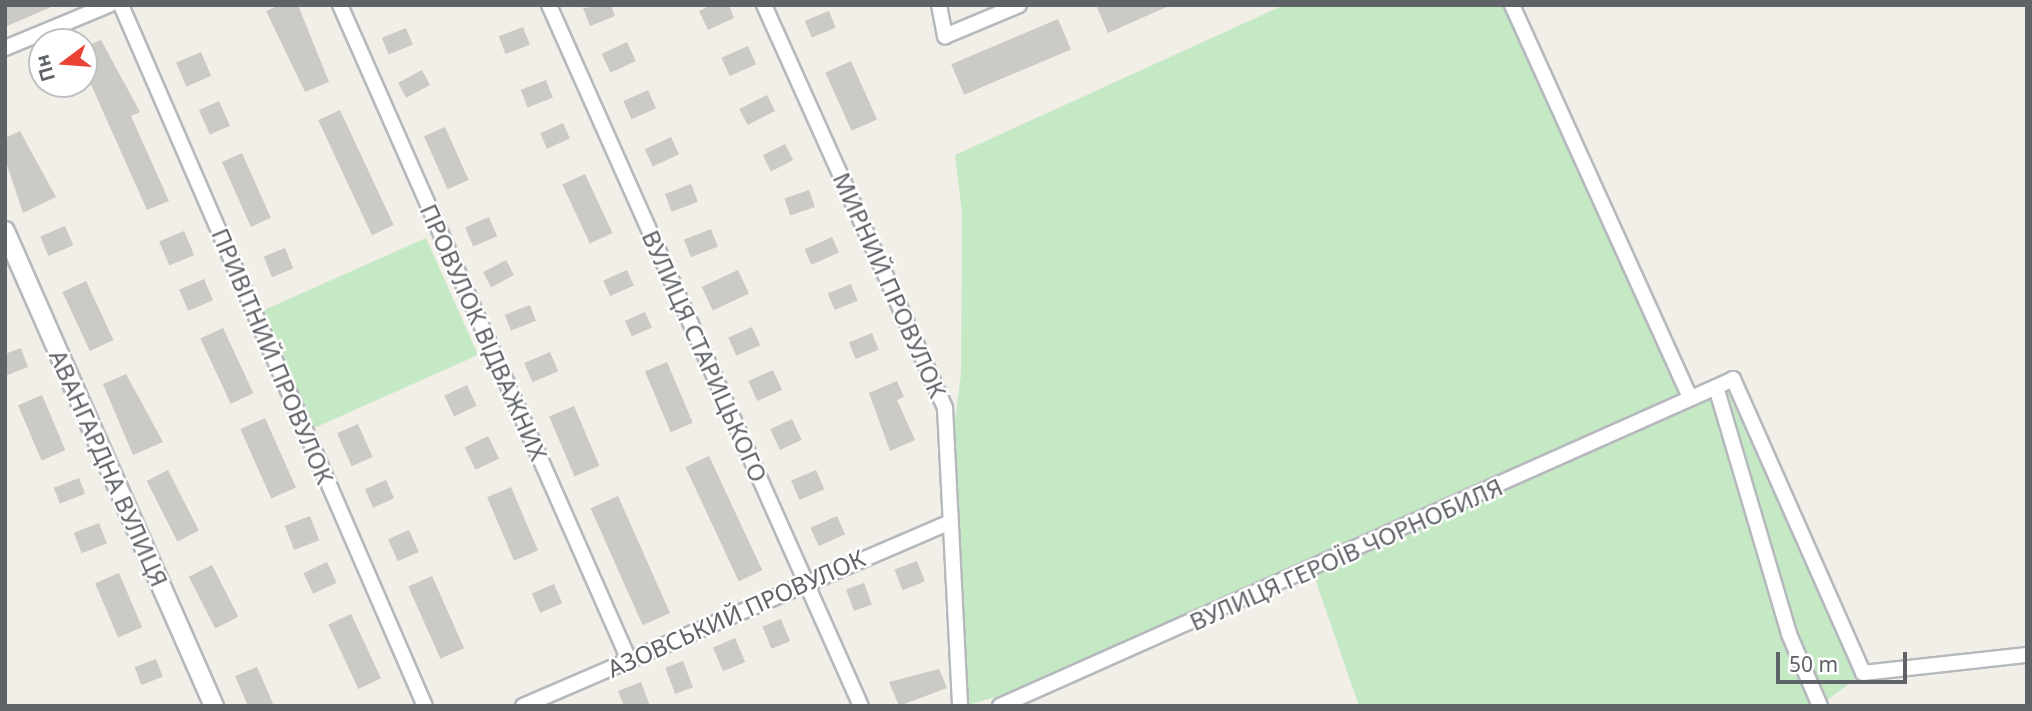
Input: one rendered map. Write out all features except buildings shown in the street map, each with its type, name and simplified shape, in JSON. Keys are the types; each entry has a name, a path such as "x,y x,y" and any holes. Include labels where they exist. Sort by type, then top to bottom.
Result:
{"street":[{"path":"5,48 109,5"},
{"name":"ПРИВІТНИЙ ПРОВУЛОК","path":"121,5 425,706"},
{"name":"ПРОВУЛОК ВІДВАЖНИХ","path":"340,5 629,660"},
{"name":"ВУЛИЦЯ СТАРИЦЬКОГО","path":"549,5 861,706"},
{"name":"МИРНИЙ ПРОВУЛОК","path":"764,5 942,399 960,706"},
{"path":"939,5 945,36 1019,5"},
{"path":"1512,5 1689,396"},
{"name":"АВАНГАРДНА ВУЛИЦЯ","path":"5,231 214,706"},
{"path":"1820,706 1789,634 1716,387 1732,379 1863,673 2027,655"},
{"name":"ВУЛИЦЯ ГЕРОЇВ ЧОРНОБИЛЯ","path":"1000,706 1689,396 1716,387"},
{"name":"АЗОВСЬКИЙ ПРОВУЛОК","path":"529,705 806,582 950,522"}],"green space":[{"path":"1284,5 1520,5 1689,396 1022,689 965,706 952,444 961,375 962,213 955,155"},
{"path":"426,238 478,355 306,431 254,314"},
{"path":"1733,379 1863,673 1820,706 1359,706 1312,570"}]}
